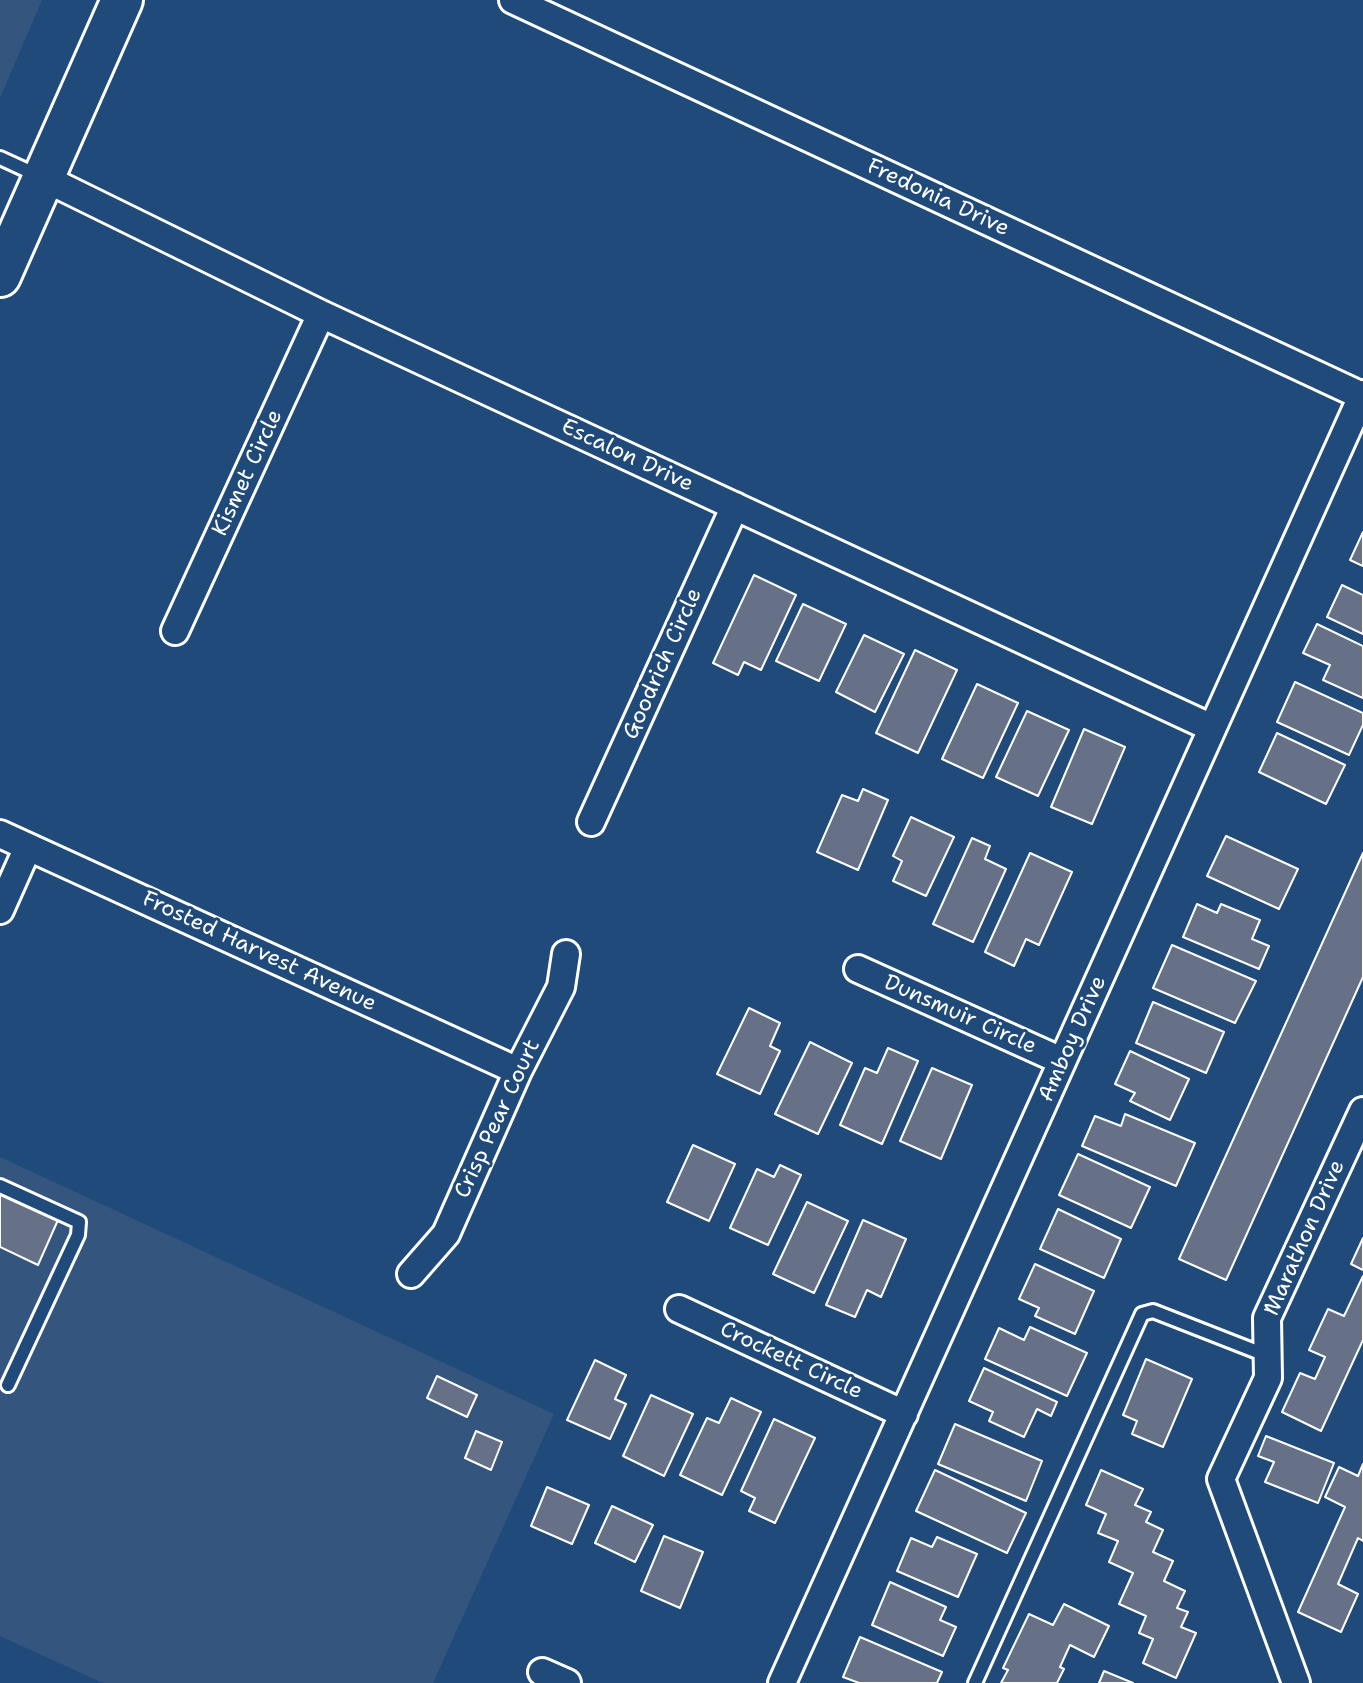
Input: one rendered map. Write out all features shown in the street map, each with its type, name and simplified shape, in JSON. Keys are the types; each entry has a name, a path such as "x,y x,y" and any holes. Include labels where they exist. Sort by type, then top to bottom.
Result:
{"main road":[{"path":"0,276 122,0"}],"street":[{"name":"Fredonia Drive","path":"513,0 1363,395"},
{"name":"Escalon Drive","path":"44,178 321,314 1212,728"},
{"name":"Kismet Circle","path":"175,631 321,314"},
{"name":"Amboy Drive","path":"782,1683 1363,395"},
{"name":"Goodrich Circle","path":"591,822 735,506"},
{"name":"Frosted Harvest Avenue","path":"0,834 518,1071"},
{"path":"0,910 28,847"},
{"name":"Crisp Pear Court","path":"411,1274 446,1234 518,1071 561,987 566,954"},
{"name":"Dunsmuir Circle","path":"858,969 1062,1061"},
{"name":"Marathon Drive","path":"1296,1683 1221,1479 1268,1378 1267,1318 1363,1111"},
{"name":"Crockett Circle","path":"679,1309 904,1414"},
{"path":"542,1672 567,1683"}],"lane":[{"path":"0,158 44,178"},
{"path":"0,1186 79,1222 78,1235 8,1385"},
{"path":"975,1683 1142,1314 1153,1311 1268,1356"}],"shaded area":[{"path":"0,0 42,0 0,98"},
{"path":"0,1157 554,1414 433,1683 103,1683 0,1636"}],"building":[{"path":"1363,532 1363,566 1350,560"},
{"path":"754,575 796,595 761,670 744,662 738,675 713,663"},
{"path":"1342,585 1363,595 1363,634 1327,617"},
{"path":"803,604 846,624 819,681 776,661"},
{"path":"1317,624 1363,646 1363,698 1323,680 1330,665 1303,653"},
{"path":"864,635 904,654 875,712 836,692"},
{"path":"915,650 957,670 918,753 876,733"},
{"path":"1295,682 1363,713 1363,725 1349,755 1277,722"},
{"path":"977,684 1018,703 983,778 942,759"},
{"path":"1027,711 1069,730 1038,796 996,777"},
{"path":"1084,729 1125,747 1092,824 1051,807"},
{"path":"1277,733 1345,765 1326,804 1259,772"},
{"path":"863,789 888,800 858,870 817,852 842,795 858,801"},
{"path":"911,817 954,837 926,896 893,881 902,861 893,856"},
{"path":"1226,836 1298,869 1279,909 1207,876"},
{"path":"972,838 990,846 985,859 1006,869 973,942 933,924"},
{"path":"1030,853 1072,872 1039,945 1026,939 1014,966 985,952"},
{"path":"1363,853 1363,977 1226,1280 1179,1259"},
{"path":"1197,904 1217,913 1221,904 1260,920 1252,939 1269,946 1259,969 1183,937"},
{"path":"1172,945 1256,981 1235,1023 1153,988"},
{"path":"1153,1002 1224,1032 1206,1073 1136,1043"},
{"path":"749,1008 780,1023 770,1046 780,1051 760,1094 717,1074"},
{"path":"810,1042 852,1063 818,1134 775,1114"},
{"path":"888,1048 918,1061 882,1144 840,1125 865,1068 877,1073"},
{"path":"1130,1051 1189,1079 1170,1120 1130,1101 1135,1093 1115,1084"},
{"path":"932,1068 972,1085 941,1159 900,1141"},
{"path":"1125,1114 1195,1143 1176,1186 1082,1146 1095,1116 1121,1126"},
{"path":"693,1145 735,1164 709,1221 667,1202"},
{"path":"1078,1154 1150,1187 1131,1228 1059,1195"},
{"path":"780,1165 801,1175 768,1245 730,1228 757,1169 774,1177"},
{"path":"0,1194 58,1220 38,1265 0,1247"},
{"path":"807,1202 848,1221 814,1293 773,1274"},
{"path":"1058,1209 1121,1239 1104,1278 1040,1249"},
{"path":"863,1220 906,1239 881,1297 867,1290 855,1317 826,1305"},
{"path":"1363,1238 1363,1270 1351,1264"},
{"path":"1035,1264 1094,1291 1075,1334 1035,1316 1039,1308 1019,1299"},
{"path":"1363,1276 1363,1340 1321,1431 1282,1412 1300,1373 1315,1379 1325,1357 1309,1350 1328,1309 1344,1316"},
{"path":"1030,1327 1087,1353 1067,1396 985,1359 999,1328 1024,1340"},
{"path":"1146,1359 1192,1379 1163,1447 1132,1434 1137,1421 1123,1415"},
{"path":"595,1360 626,1375 615,1399 626,1404 610,1439 567,1420"},
{"path":"984,1368 1057,1402 1051,1416 1037,1409 1024,1437 989,1421 993,1412 969,1401"},
{"path":"437,1376 477,1395 467,1417 427,1398"},
{"path":"651,1395 693,1414 664,1476 623,1456"},
{"path":"731,1398 761,1412 722,1495 680,1475 707,1418 719,1423"},
{"path":"774,1419 815,1438 775,1523 749,1511 755,1498 741,1491"},
{"path":"955,1424 1042,1461 1026,1501 938,1464"},
{"path":"476,1431 502,1442 491,1470 465,1458"},
{"path":"1266,1436 1334,1463 1318,1503 1265,1482 1274,1462 1258,1456"},
{"path":"1363,1464 1363,1541 1358,1538 1338,1584 1358,1594 1341,1632 1298,1612 1345,1507 1325,1497 1339,1467 1358,1476"},
{"path":"935,1470 1026,1513 1007,1553 916,1511"},
{"path":"1101,1470 1143,1489 1135,1505 1151,1512 1146,1522 1163,1530 1153,1552 1173,1561 1164,1581 1185,1591 1177,1608 1188,1612 1181,1627 1196,1633 1176,1678 1143,1663 1153,1639 1139,1633 1146,1616 1119,1604 1133,1573 1109,1562 1118,1541 1098,1533 1106,1514 1086,1505"},
{"path":"547,1487 589,1505 572,1544 531,1526"},
{"path":"612,1506 653,1525 635,1562 595,1543"},
{"path":"664,1536 703,1552 680,1608 641,1591"},
{"path":"937,1537 977,1554 958,1597 897,1571 911,1538 932,1547"},
{"path":"890,1582 946,1607 940,1620 956,1627 943,1656 872,1625"},
{"path":"1064,1604 1109,1626 1094,1657 1070,1645 1057,1683 1001,1683 1008,1670 1003,1668 1029,1614 1053,1625"},
{"path":"860,1637 942,1672 937,1683 859,1683 843,1677"},
{"path":"1104,1671 1133,1683 1099,1683"}]}
